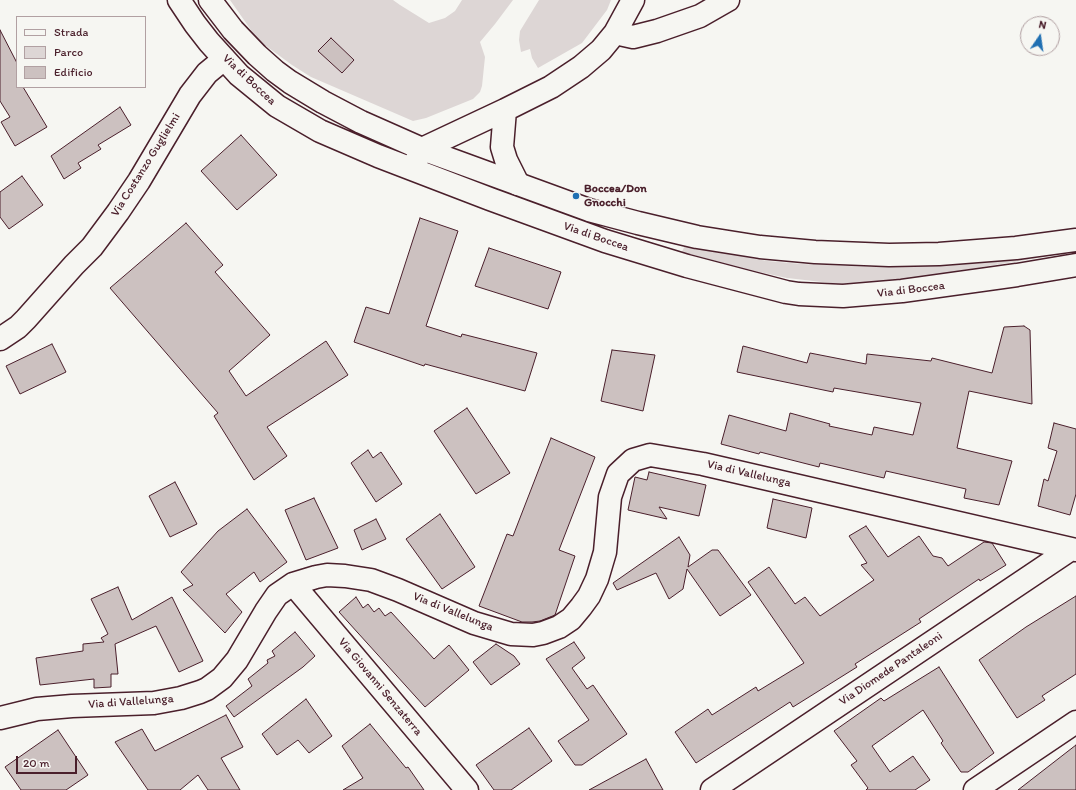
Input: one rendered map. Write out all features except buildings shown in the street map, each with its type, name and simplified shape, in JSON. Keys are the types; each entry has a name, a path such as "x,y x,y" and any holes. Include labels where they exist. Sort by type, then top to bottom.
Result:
{"street":[{"name":"Via di Boccea","path":"179,0 195,24 224,58 260,94 289,114 342,141 413,170 605,241 770,289 799,294 843,296 881,294 1076,265"},
{"name":"Via di Boccea","path":"210,0 245,43 275,71 313,96 361,122 422,149 589,210 638,223 711,239 787,250 850,254 939,254 1016,248 1076,240"},
{"path":"413,170 422,149 505,110 551,87 571,75 601,50 615,33 634,0"},
{"path":"615,33 633,36 662,29 700,16 728,0"},
{"name":"Via Costanzo Guglielmi","path":"0,339 18,327 26,319 92,246 139,181 190,95 207,73 224,58"},
{"path":"505,110 502,146 506,160 518,184"},
{"name":"Via di Vallelunga","path":"0,718 44,708 154,703 182,698 203,690 216,683 227,672 244,650 273,600 281,592 293,584 326,575 361,578 380,583 447,612 491,629 511,634 533,635 559,627 582,607 597,579 605,552 610,497 618,474 633,460 650,455 703,464 1073,549"},
{"name":"Via Diomede Pantaleoni","path":"712,790 1073,549"},
{"name":"Via Giovanni Senzaterra","path":"293,584 467,790"},
{"path":"975,790 1076,722"}],"green space":[{"path":"230,0 393,0 429,23 445,18 455,11 462,0 513,0 480,42 485,57 480,92 473,99 426,118 413,121 311,77 292,65 258,40"},
{"path":"539,0 611,0 607,10 582,43 538,68 532,58 530,49 521,52 519,40 520,31"},
{"path":"685,245 767,261 872,267 948,265 1038,258 877,284 840,284 787,278 755,271 682,252"}],"place":[{"name":"Boccea/Don Gnocchi","path":"576,196"}]}
